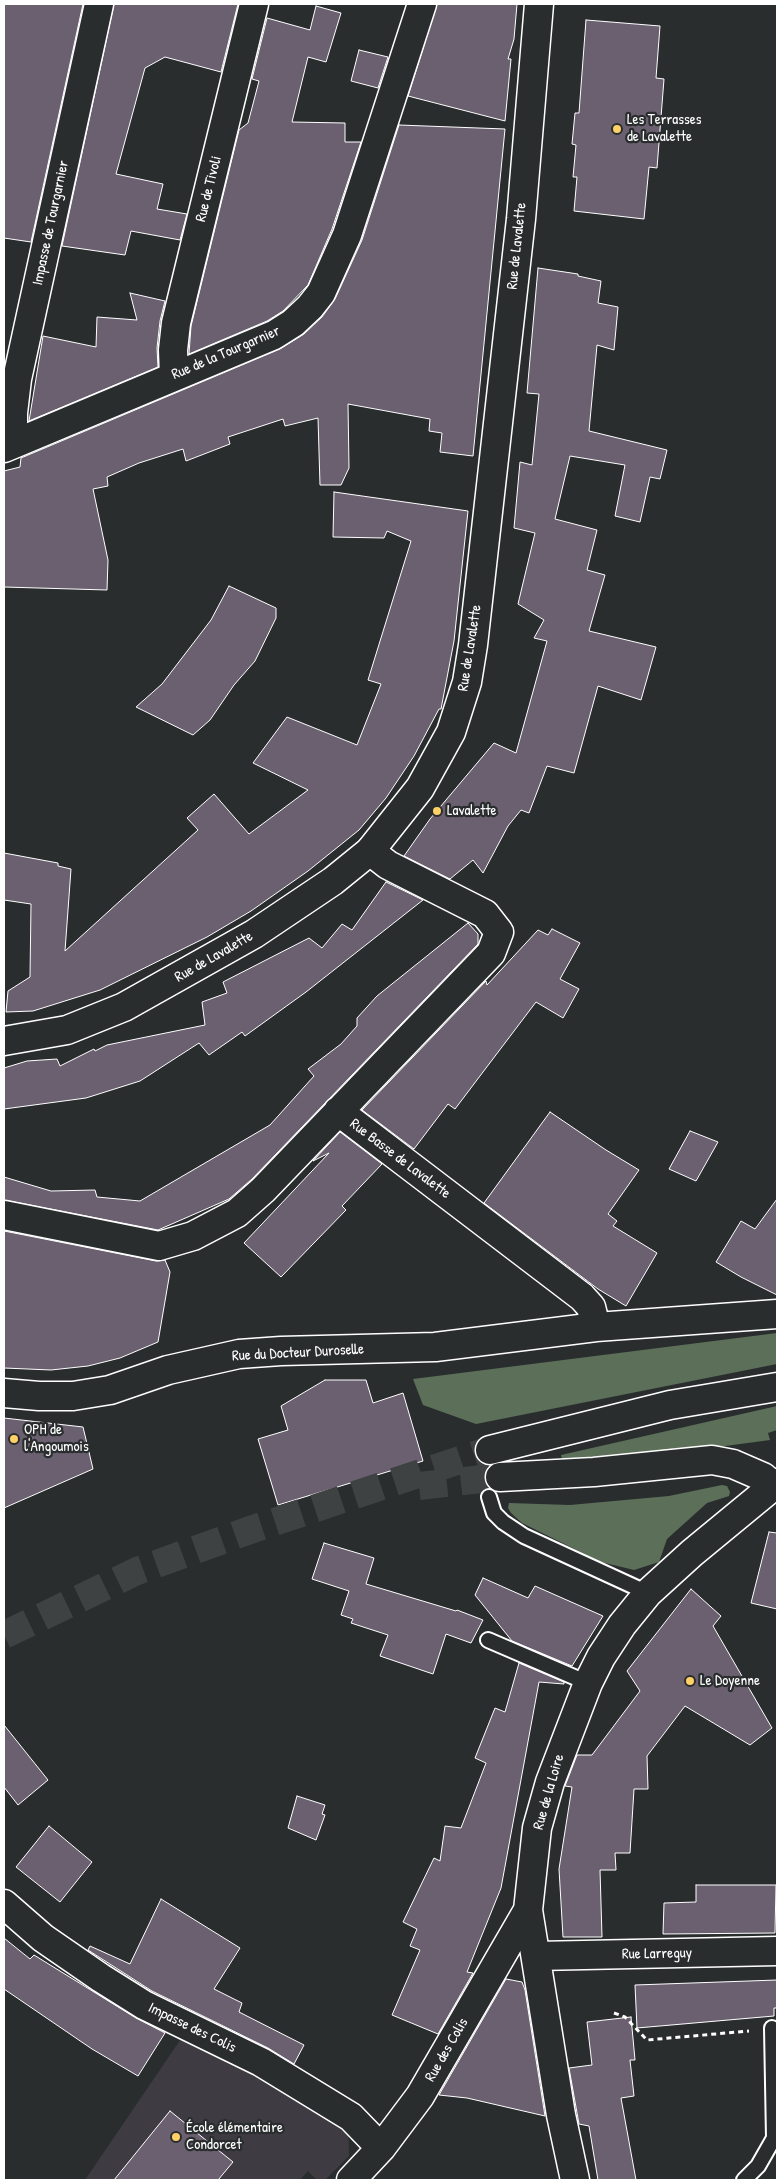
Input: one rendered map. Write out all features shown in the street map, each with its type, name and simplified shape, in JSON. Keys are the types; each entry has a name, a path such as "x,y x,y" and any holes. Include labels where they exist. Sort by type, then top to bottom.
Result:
{"street":[{"name":"Impasse de Tourgarnier","path":"8,445 18,379 99,4"},
{"name":"Rue de Tivoli","path":"174,376 173,350 176,323 254,4"},
{"name":"Rue de la Tourgarnier","path":"8,445 274,335 293,323 321,293 347,235 422,4"},
{"name":"Rue de Lavalette","path":"4,1040 67,1030 124,1007 254,934 333,881 370,851 420,788 450,732 467,682 473,645 521,219 539,4"},
{"name":"Rue Basse de Lavalette","path":"370,851 388,865 485,914 499,932 491,953 338,1112 582,1297 591,1307 596,1327"},
{"path":"4,1215 158,1246 193,1236 237,1214 338,1112"},
{"path":"596,1327 777,1314"},
{"name":"Rue du Docteur Duroselle","path":"4,1393 38,1396 74,1396 110,1390 168,1370 239,1354 435,1347 596,1327"},
{"path":"490,1450 670,1406 777,1387"},
{"path":"494,1487 594,1472 712,1460 733,1464 775,1484"},
{"name":"Rue de la Loire","path":"575,2180 561,2115 528,1910 537,1828 550,1782 588,1683 601,1657 622,1625 648,1593 692,1553 775,1484"},
{"name":"Impasse des Colis","path":"4,1904 43,1938 101,1978 144,2005 261,2062 351,2118 381,2148"},
{"name":"Rue des Colis","path":"351,2180 381,2148 420,2096 528,1910"},
{"name":"Rue Larreguy","path":"536,1956 777,1951"}],"lane":[{"path":"494,1487 494,1513 503,1522 524,1536 648,1593"},
{"path":"488,1640 588,1683"},
{"path":"744,2180 758,2166 774,2138 772,2028"}],"path":[{"path":"614,2013 625,2017 648,2040 772,2028"}],"shaded area":[{"path":"185,2033 348,2125 349,2156 325,2180 317,2180 308,2171 300,2180 85,2180"}],"green space":[{"path":"777,1333 777,1364 476,1424 423,1405 413,1379"},
{"path":"777,1406 777,1430 768,1433 770,1440 651,1456 562,1460 561,1455"},
{"path":"722,1485 727,1486 730,1492 729,1496 707,1503 667,1539 659,1562 634,1570 601,1562 522,1523 508,1508 509,1503 570,1505 669,1496"}],"building":[{"path":"4,4 83,4 31,242 4,238"},
{"path":"114,4 238,4 221,72 165,57 145,68 116,174 163,184 157,209 187,214 180,240 131,231 125,255 62,246"},
{"path":"437,4 517,4 514,39 508,59 511,59 505,121 408,96"},
{"path":"316,6 341,13 326,62 308,57 292,122 345,123 345,142 361,142 332,229 308,285 283,311 267,321 189,354 191,326 239,130 248,123 259,81 252,79 267,18 310,30"},
{"name":"Les Terrasses de Lavalette","path":"586,20 660,26 656,78 664,79 657,168 649,167 644,219 574,211 577,177 573,177 576,145 572,144 575,113 579,113"},
{"path":"359,50 388,57 378,88 351,81"},
{"path":"399,125 505,129 473,456 440,452 442,433 429,431 430,419 348,404 349,468 341,485 320,485 318,418 285,426 283,419 228,437 230,444 186,461 183,449 139,463 107,477 108,486 93,489 108,560 107,590 4,587 4,471 20,467 21,458 280,349 304,334 322,317 335,299 362,240"},
{"path":"538,268 578,274 578,276 601,281 598,303 618,307 614,350 597,345 589,431 667,450 660,479 650,477 640,522 615,516 625,465 570,456 555,519 597,530 587,570 605,575 589,631 656,647 641,700 598,686 574,773 547,766 529,813 521,810 508,826 483,873 473,860 450,879 404,856 430,819 494,743 516,753 547,641 534,638 544,620 518,604 535,533 514,528 520,462 532,465 539,394 527,393"},
{"path":"130,293 165,301 160,321 157,348 158,367 29,421 43,336 96,347 97,317 137,320"},
{"path":"334,492 468,511 454,641 441,709 439,709 414,756 386,798 359,830 308,871 251,911 207,937 100,990 33,1011 6,1012 8,991 30,977 31,904 4,900 4,853 58,863 58,866 71,869 65,951 198,830 187,818 214,794 249,834 308,790 253,763 287,717 357,745 381,684 368,680 411,541 387,531 384,538 333,537"},
{"path":"229,586 276,608 276,618 255,661 234,685 210,720 193,735 136,707 162,684 211,620"},
{"path":"386,882 423,900 306,992 245,1036 242,1032 209,1055 199,1043 140,1081 86,1098 4,1109 4,1068 27,1061 57,1059 60,1066 94,1049 95,1051 107,1045 205,1025 202,1002 227,993 223,982 309,938 322,948 342,924 352,930"},
{"path":"468,923 478,934 478,944 252,1179 229,1199 158,1230 4,1200 4,1177 51,1191 95,1190 97,1197 140,1201 270,1125 314,1076 308,1069 341,1044 357,1026 357,1018 377,996"},
{"path":"552,929 580,943 560,979 579,989 563,1018 536,1002 455,1109 448,1104 414,1149 362,1110 486,981 487,985 538,930 548,935"},
{"path":"550,1112 639,1170 608,1214 617,1221 613,1226 657,1253 626,1306 598,1289 484,1203"},
{"path":"690,1131 718,1142 696,1181 669,1169"},
{"path":"340,1132 382,1164 342,1206 346,1210 281,1277 244,1243 329,1153 313,1161"},
{"path":"777,1199 777,1295 716,1262 741,1221 755,1229"},
{"path":"4,1231 156,1261 165,1260 170,1272 158,1342 120,1358 88,1366 51,1370 4,1368"},
{"path":"325,1380 366,1380 373,1403 403,1393 423,1461 278,1505 258,1439 288,1430 281,1406"},
{"path":"4,1418 83,1427 93,1469 4,1508"},
{"path":"769,1532 777,1533 777,1609 751,1603"},
{"path":"324,1543 374,1558 366,1584 457,1610 483,1620 471,1643 446,1634 433,1674 380,1656 388,1635 351,1623 353,1619 341,1615 349,1591 312,1579"},
{"path":"483,1578 528,1598 535,1586 603,1616 572,1666 512,1641 475,1595"},
{"name":"Le Doyenne","path":"691,1589 721,1616 713,1626 772,1728 750,1745 685,1706 647,1756 648,1789 634,1789 630,1853 615,1853 616,1870 600,1870 602,1937 563,1937 559,1869 572,1787 565,1786 577,1755 592,1755 640,1691 627,1671"},
{"path":"519,1663 564,1682 564,1684 539,1682 501,1888 467,1972 473,1973 438,2034 392,2015 420,1950 410,1946 417,1929 403,1922 434,1858 440,1861 445,1826 461,1828 486,1763 475,1758 495,1708 505,1712"},
{"path":"4,1725 48,1780 18,1805 4,1787"},
{"path":"297,1796 325,1805 322,1814 325,1815 316,1840 288,1828"},
{"path":"49,1826 92,1862 60,1902 16,1867"},
{"path":"696,1885 776,1885 775,1933 663,1934 664,1903 696,1902"},
{"path":"161,1899 240,1948 214,1989 242,2003 239,2012 304,2045 294,2064 268,2048 152,1991 88,1950 90,1946 130,1964"},
{"path":"4,1938 30,1959 34,1955 136,2018 165,2033 138,2076 92,2049 4,1989"},
{"path":"506,1979 522,1982 525,1990 545,2116 467,2098 439,2095"},
{"path":"777,1980 777,2008 774,2008 774,2016 637,2028 635,1985"},
{"path":"631,2017 635,2060 630,2060 634,2096 621,2098 636,2180 598,2180 589,2126 579,2124 569,2068 592,2065 587,2022"},
{"name":"École élémentaire Condorcet","path":"170,2111 233,2162 218,2180 114,2180"}],"tunnel":[{"path":"4,1635 137,1571 253,1529 490,1450"},
{"path":"419,1486 500,1477"}],"place":[{"name":"Les Terrasses de Lavalette","path":"617,129"},
{"name":"Lavalette","path":"437,811"},
{"name":"OPH de l'Angoumois","path":"14,1439"},
{"name":"Le Doyenne","path":"690,1681"},
{"name":"École élémentaire Condorcet","path":"176,2137"}]}
